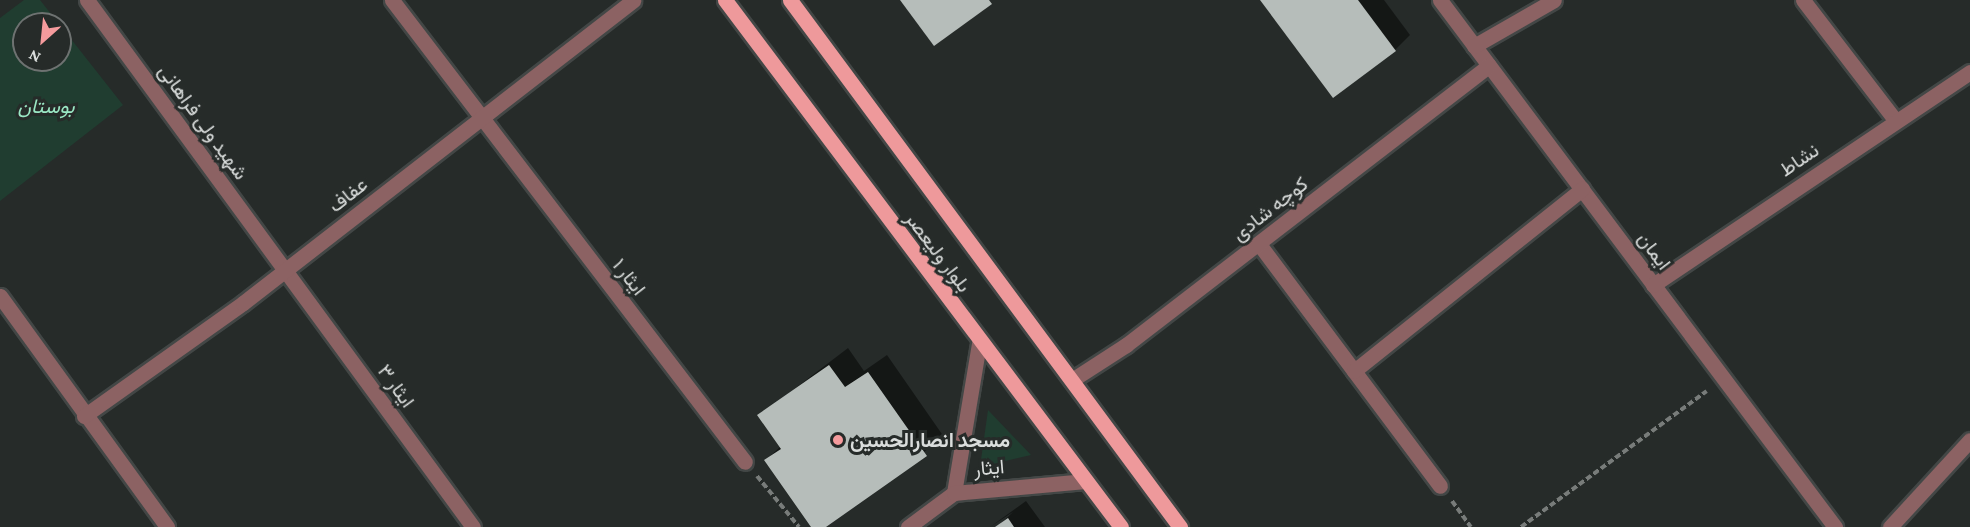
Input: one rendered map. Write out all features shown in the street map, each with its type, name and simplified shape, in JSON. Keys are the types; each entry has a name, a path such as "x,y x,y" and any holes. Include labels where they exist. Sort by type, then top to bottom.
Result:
{"main road":[{"name":"بلوار ولیعصر","path":"725,0 980,343 1121,527"},
{"name":"بلوار ولیعصر","path":"790,0 1180,527"}],"street":[{"name":"شهید ولی فراهانی","path":"87,0 286,270"},
{"name":"ایثار ۱","path":"392,0 480,119 745,462"},
{"name":"عفاف","path":"84,416 286,270 633,0"},
{"name":"ایمان","path":"1440,0 1835,527"},
{"path":"1474,46 1554,0"},
{"path":"1803,0 1895,120"},
{"name":"کوچه شادی","path":"1072,380 1259,244 1489,65"},
{"name":"نشاط","path":"1653,285 1895,120 1970,72"},
{"path":"1354,371 1581,189"},
{"path":"1259,244 1440,486"},
{"name":"ایثار ۳","path":"286,270 472,527"},
{"path":"0,296 84,416 167,527"},
{"path":"954,493 980,343"},
{"path":"1890,527 1970,440"},
{"name":"ایثار","path":"908,527 954,493 1085,481"}],"path":[{"path":"1521,527 1724,379"},
{"path":"745,462 799,527"},
{"path":"1440,486 1471,527"}],"green space":[{"name":"بوستان","path":"24,0 40,0 50,12 12,12 12,72 72,72 72,40 123,105 0,201 0,18"},
{"path":"988,410 1031,455 980,467"}],"building":[{"path":"900,0 989,0 992,4 934,46"},
{"path":"1260,0 1358,0 1396,51 1333,98"},
{"path":"829,365 845,387 868,372 927,456 826,527 811,527 764,460 781,449 757,415"},
{"path":"1008,518 1014,527 995,527"}],"place":[{"name":"مسجد انصارالحسین","path":"838,440"}]}
